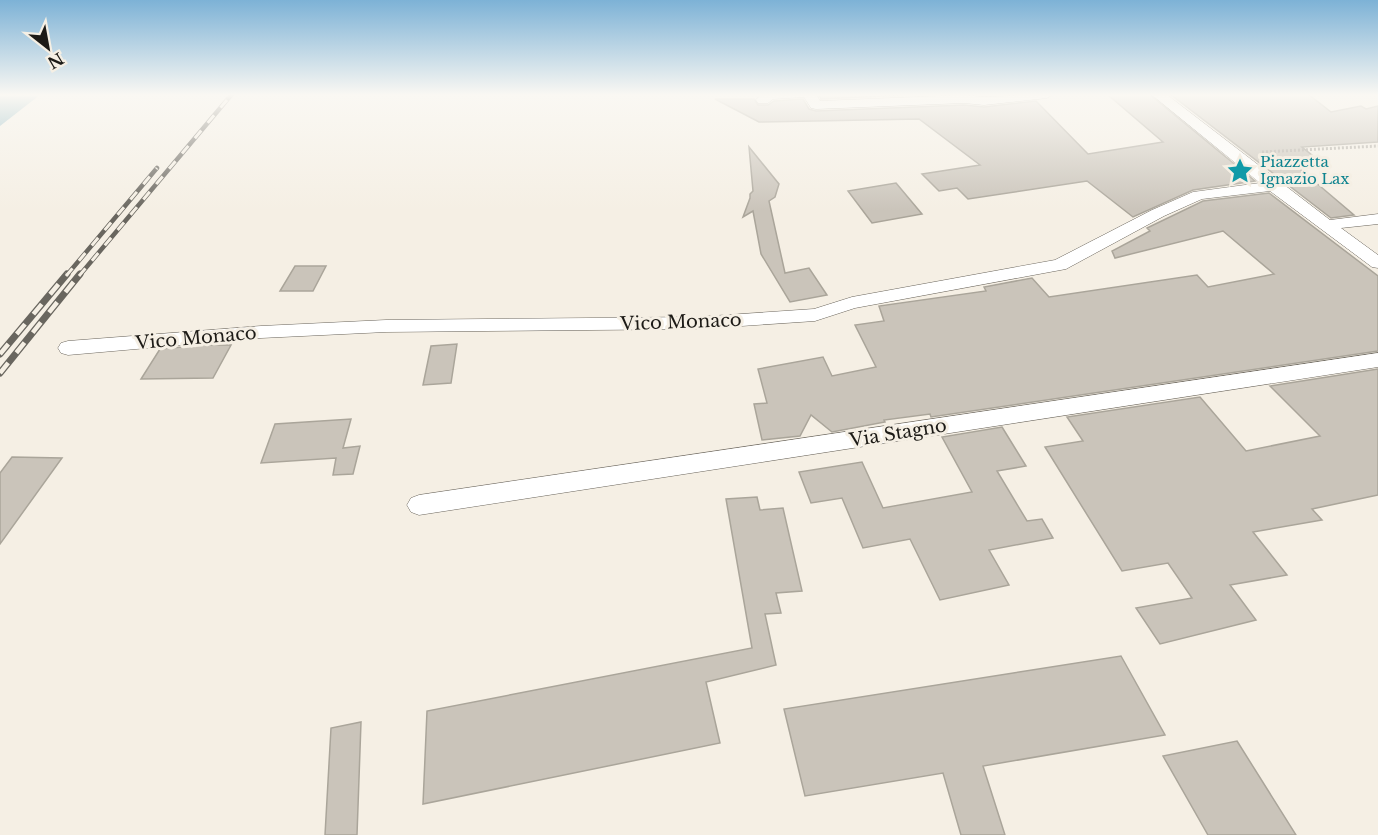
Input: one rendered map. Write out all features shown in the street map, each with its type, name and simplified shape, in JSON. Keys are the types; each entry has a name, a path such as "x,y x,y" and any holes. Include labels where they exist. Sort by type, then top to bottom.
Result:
{"street":[{"path":"1207,133 1273,186 1378,263"},
{"name":"Vico Monaco","path":"68,348 284,331 386,326 697,323 815,315 852,303 1060,265 1158,213 1199,195 1273,186"},
{"path":"1328,225 1378,219"},
{"name":"Via Stagno","path":"419,505 1378,360"}],"path":[{"path":"1234,154 1378,146"}],"building":[{"path":"938,133 1067,133 1088,154 1163,142 1152,133 1196,133 1255,181 1193,190 1133,217 1087,181 968,199 957,188 939,191 922,174 980,165"},
{"path":"1221,133 1378,133 1378,142 1302,147 1322,163 1294,164 1354,215 1331,218"},
{"path":"749,147 779,184 775,197 769,201 785,273 809,268 827,295 790,302 761,254 753,211 743,217 753,191"},
{"path":"896,183 922,214 872,223 848,191"},
{"path":"1269,193 1378,276 1378,351 931,417 930,414 884,420 885,422 832,432 811,415 800,436 762,440 754,404 767,403 758,369 823,357 832,376 876,367 855,325 884,321 879,306 986,291 984,287 1032,278 1049,297 1197,275 1208,287 1274,274 1223,231 1115,258 1112,251 1150,231 1147,228 1203,201"},
{"path":"295,266 326,266 313,291 280,291"},
{"path":"457,344 451,383 423,385 431,346"},
{"path":"231,345 213,378 141,379 160,349"},
{"path":"1378,369 1378,495 1312,509 1322,520 1253,532 1287,575 1230,585 1256,620 1160,644 1136,608 1192,598 1168,563 1122,571 1045,447 1083,441 1067,417 1200,397 1246,451 1320,436 1270,386"},
{"path":"351,419 343,448 360,446 353,474 333,475 336,458 261,463 275,424"},
{"path":"1002,427 1026,466 997,471 1027,521 1042,519 1053,538 989,550 1009,585 940,600 910,539 863,548 842,498 811,503 799,472 862,462 883,508 972,492 942,437"},
{"path":"12,457 62,458 0,544 0,473"},
{"path":"757,497 760,510 783,508 802,591 776,593 781,613 765,614 776,665 706,682 720,743 423,804 427,711 752,648 726,499"},
{"path":"1121,656 1165,735 983,766 1005,835 961,835 943,773 805,796 784,709"},
{"path":"361,722 357,835 325,835 331,728"},
{"path":"1237,741 1296,835 1208,835 1163,756"}],"railway":[{"path":"79,276 199,133"},
{"path":"66,276 157,168"},
{"path":"0,354 67,274"},
{"path":"0,373 80,274"}],"place":[{"name":"Piazzetta Ignazio Lax","path":"1240,171"}]}
